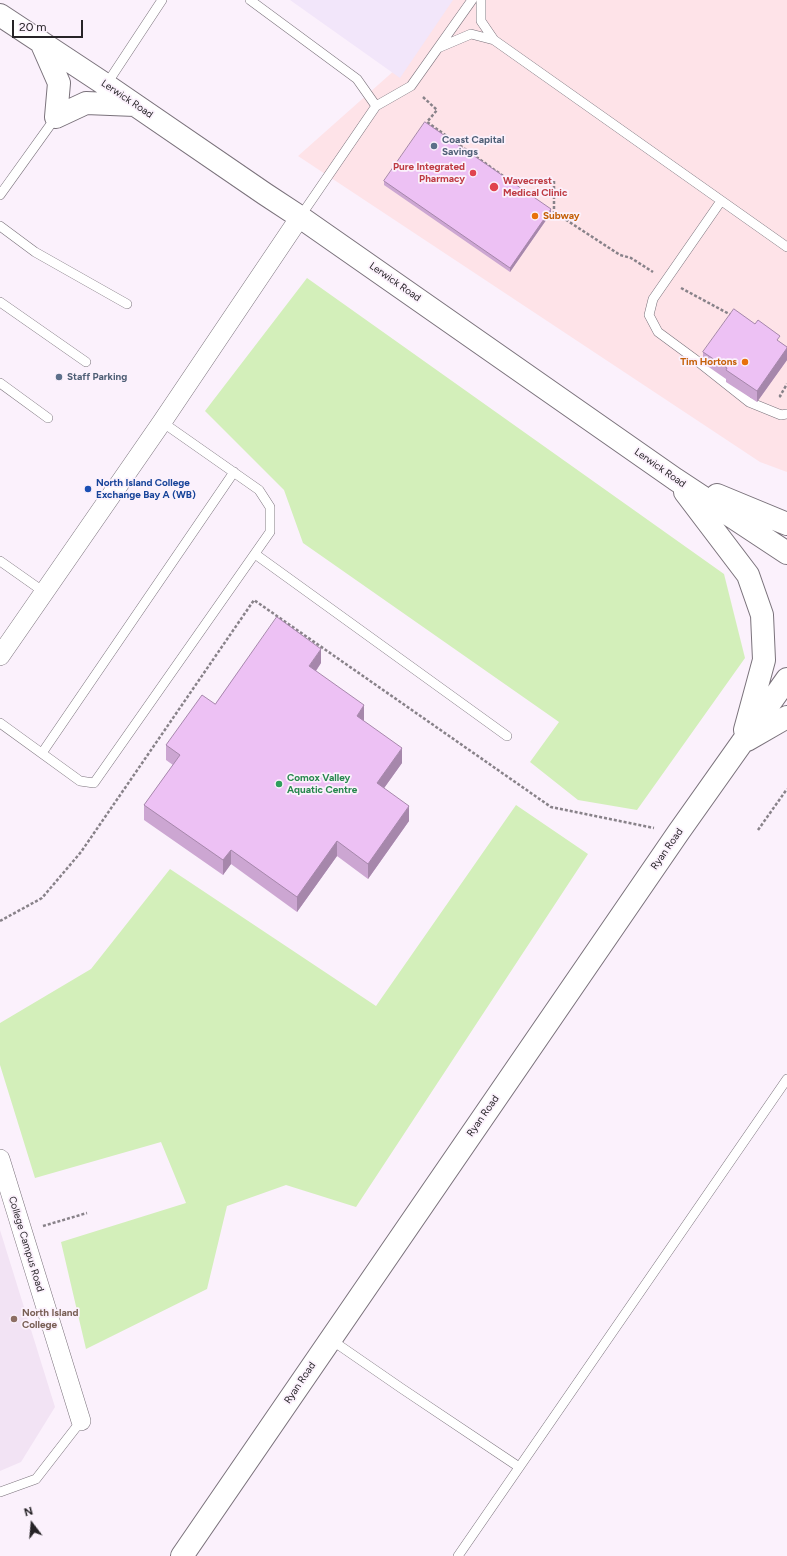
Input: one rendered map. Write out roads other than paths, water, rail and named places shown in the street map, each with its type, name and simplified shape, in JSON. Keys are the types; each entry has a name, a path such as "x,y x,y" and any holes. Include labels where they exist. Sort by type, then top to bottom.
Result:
{"main road":[{"name":"Lerwick Road","path":"0,15 300,217 675,479 787,553"},
{"path":"41,42 59,83 56,117"},
{"path":"56,117 86,102 135,105"},
{"path":"675,479 787,524"},
{"path":"675,479 748,575 762,615 764,660 741,744"},
{"name":"Ryan Road","path":"182,1556 678,834 787,679"},
{"path":"741,744 787,717"}],"street":[{"path":"0,656 162,422 300,217"},
{"name":"College Campus Road","path":"0,1160 81,1421"}],"lane":[{"path":"106,85 162,0"},
{"path":"250,0 357,79 376,106"},
{"path":"300,217 376,106 411,86 472,0"},
{"path":"481,0 481,21 494,40 787,246"},
{"path":"438,48 471,34 494,40"},
{"path":"0,195 56,117"},
{"path":"721,201 654,299 649,315 658,332 749,402 781,415 787,414"},
{"path":"0,226 35,252 127,304"},
{"path":"0,302 86,362"},
{"path":"0,383 48,418"},
{"path":"0,722 80,781 94,783 270,532 270,507 259,490 162,422"},
{"path":"42,753 234,472"},
{"path":"255,554 507,736"},
{"path":"0,561 44,592"},
{"path":"458,1556 787,1079"},
{"path":"330,1339 400,1388 520,1467"},
{"path":"0,1492 36,1479 81,1421"}],"place":[{"name":"Coast Capital Savings","path":"434,146"},
{"name":"Pure Integrated Pharmacy","path":"473,173"},
{"name":"Wavecrest Medical Clinic","path":"494,187"},
{"name":"Subway","path":"535,216"},
{"name":"Tim Hortons","path":"745,362"},
{"name":"Staff Parking","path":"59,377"},
{"name":"North Island College Exchange Bay A (WB)","path":"88,489"},
{"name":"Comox Valley Aquatic Centre","path":"279,784"},
{"name":"North Island College","path":"14,1319"}]}
